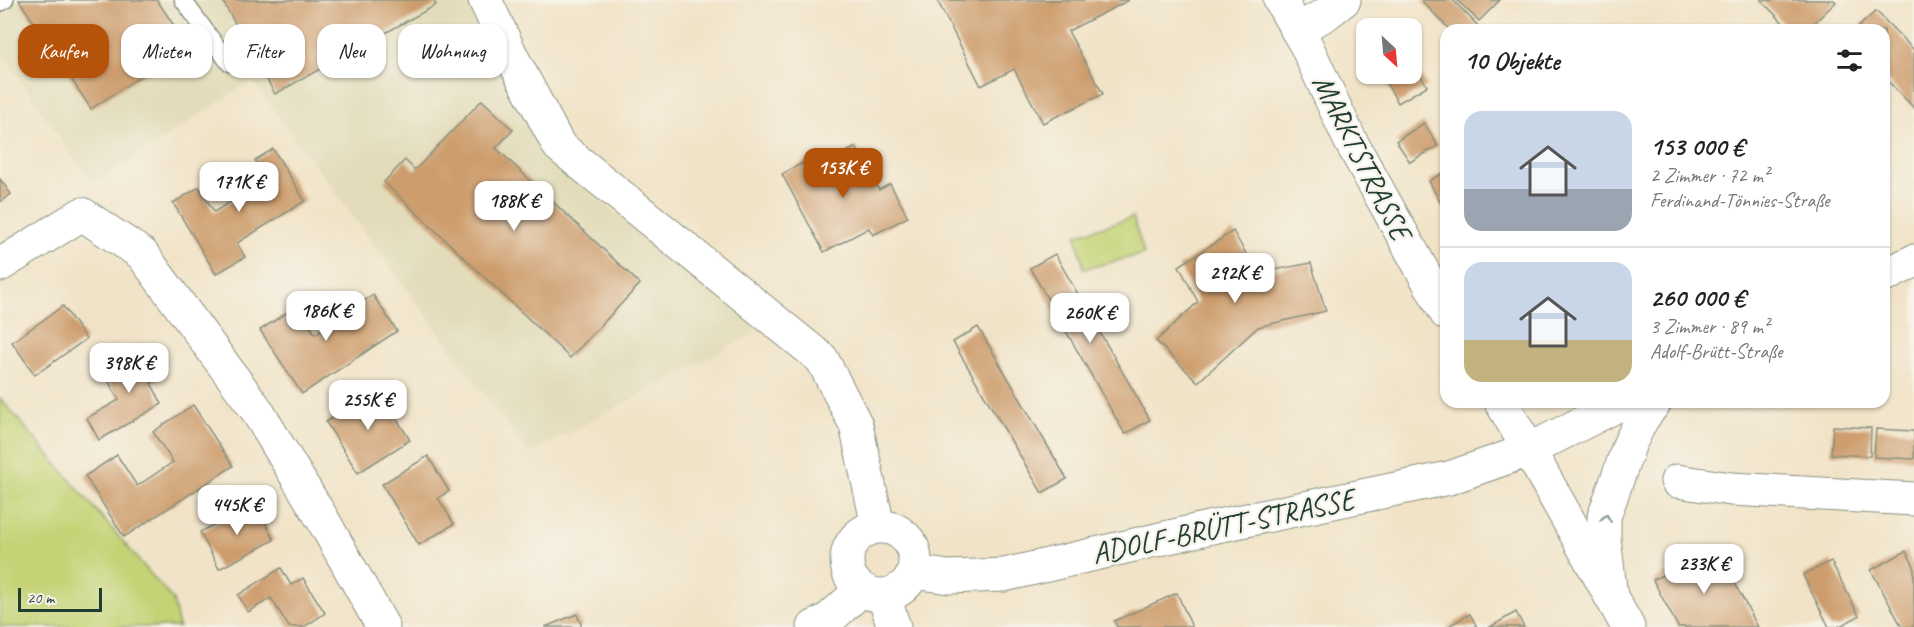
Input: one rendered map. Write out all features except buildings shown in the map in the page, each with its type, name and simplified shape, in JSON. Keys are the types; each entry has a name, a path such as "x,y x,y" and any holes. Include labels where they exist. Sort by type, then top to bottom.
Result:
{"street":[{"path":"485,0 559,146 822,359 856,425 878,526"},
{"name":"MARKTSTRASSE","path":"1280,0 1350,140 1440,302"},
{"path":"1297,30 1326,14 1344,0"},
{"path":"0,266 82,214 142,254 256,409 324,520 383,627"},
{"path":"1890,273 1914,261"},
{"path":"1504,408 1628,627"},
{"name":"ADOLF-BRÜTT-STRASSE","path":"914,572 949,577 1004,575 1208,528 1449,478 1529,450 1612,408"},
{"path":"1611,597 1604,518 1630,443 1642,418 1650,408"},
{"path":"1677,480 1731,489 1914,499"},
{"path":"814,627 873,593 903,587 909,582 916,561 909,540 897,529 878,526 865,531 851,543 846,561 851,578 873,593 894,627"}],"lane":[{"path":"0,3 4,0"},
{"path":"183,0 224,56"}],"shaded area":[{"path":"0,0 475,0 487,24 398,24 398,78 507,78 507,66 553,162 760,330 529,454 252,80 93,185 19,78 109,78 109,24 18,24 18,76 0,53"}],"green space":[{"path":"1133,217 1144,254 1084,269 1076,235"},
{"path":"0,398 173,600 179,627 0,627"}]}
